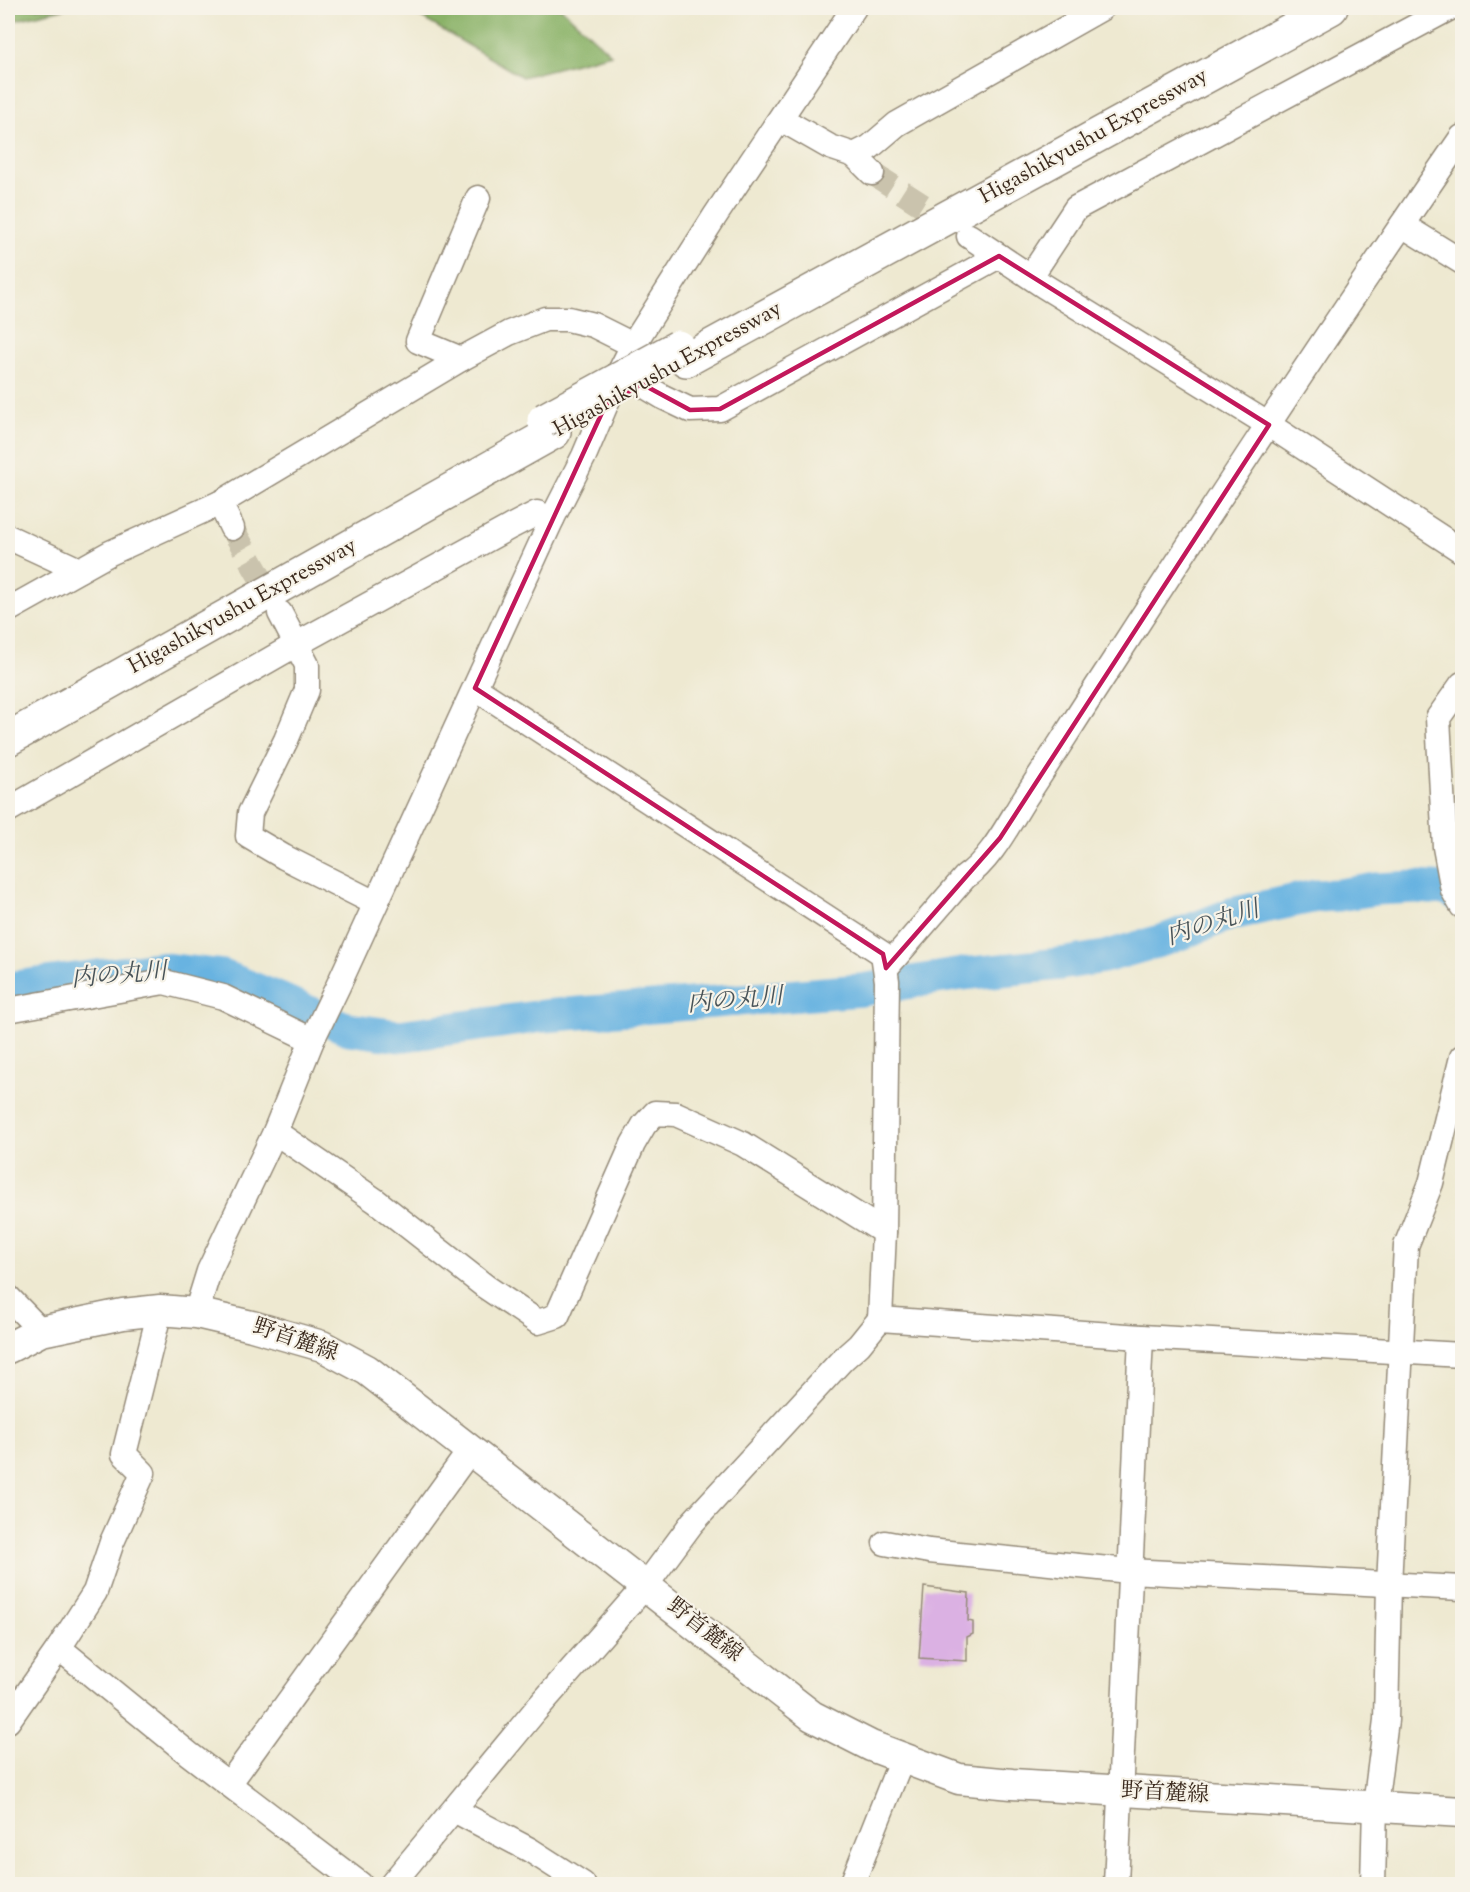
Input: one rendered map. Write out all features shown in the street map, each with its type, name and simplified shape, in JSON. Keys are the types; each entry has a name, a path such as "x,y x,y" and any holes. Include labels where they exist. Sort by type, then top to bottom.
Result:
{"highway":[{"name":"Higashikyushu Expressway","path":"8,739 549,426 1298,8"},
{"name":"Higashikyushu Expressway","path":"682,353 1331,8"},
{"name":"Higashikyushu Expressway","path":"8,717 416,487 549,426"}],"main road":[{"name":"野首麓線","path":"8,1348 41,1331 123,1314 160,1310 196,1313 322,1346 367,1370 812,1716 871,1746 959,1779 1462,1812"}],"street":[{"path":"196,1313 209,1271 275,1132 312,1040 552,519 584,456 633,345 715,216 854,8"},
{"path":"854,155 870,147 897,124 1102,8"},
{"path":"1031,276 1076,208 1450,8"},
{"path":"781,119 830,147 854,155 872,172"},
{"path":"886,968 965,877 973,872 1000,838 1111,664 1462,137"},
{"path":"460,359 418,341 478,198"},
{"path":"1402,225 1462,262"},
{"path":"969,236 1044,286 1269,425 1462,551"},
{"path":"620,371 690,410 720,409 999,256"},
{"path":"8,610 110,553 220,503 460,359 509,333 545,320 568,319 593,325 633,345"},
{"path":"220,503 232,528"},
{"path":"8,810 297,644 537,513 552,519"},
{"path":"8,537 78,570"},
{"path":"280,613 307,665 307,690 286,740 250,813 248,836 375,903"},
{"path":"1462,684 1438,718 1445,847 1453,890 1462,906"},
{"path":"392,1884 535,1711 646,1585 692,1523 842,1360 859,1345 880,1319 884,1232 886,968 883,954 476,688"},
{"path":"8,1010 164,982 223,997 312,1040"},
{"path":"1373,1884 1375,1806 1386,1719 1389,1585 1406,1246 1431,1183 1462,1057"},
{"path":"275,1132 376,1201 486,1287 538,1322 557,1316 633,1144 644,1125 655,1113 676,1114 742,1144 884,1232"},
{"path":"8,1297 41,1331"},
{"path":"8,1721 95,1592 112,1542 143,1473 124,1454 160,1310"},
{"path":"880,1319 1141,1337 1462,1355"},
{"path":"1116,1884 1141,1337"},
{"path":"229,1784 471,1449"},
{"path":"885,1543 929,1551 1130,1571 1462,1588"},
{"path":"59,1648 229,1784 360,1884"},
{"path":"852,1884 902,1758"},
{"path":"454,1810 530,1850 583,1884"}],"highlighted area":[{"path":"999,256 1269,425 1000,838 886,968 883,954 475,688 606,404 642,384 690,410 720,409"}],"green space":[{"path":"8,8 66,8 8,22"},
{"path":"405,8 561,8 611,54 522,77"}],"building":[{"path":"924,1587 969,1593 968,1621 973,1622 973,1634 967,1637 967,1661 919,1658"}],"waterway":[{"name":"内の丸川","path":"8,988 156,968 223,976 348,1029 399,1036 543,1016 861,990 962,974 1060,964 1104,957 1167,939 1231,914 1316,896 1416,887 1446,889 1462,898"}],"tunnel":[{"path":"872,173 956,227"},
{"path":"232,528 277,607"}]}
